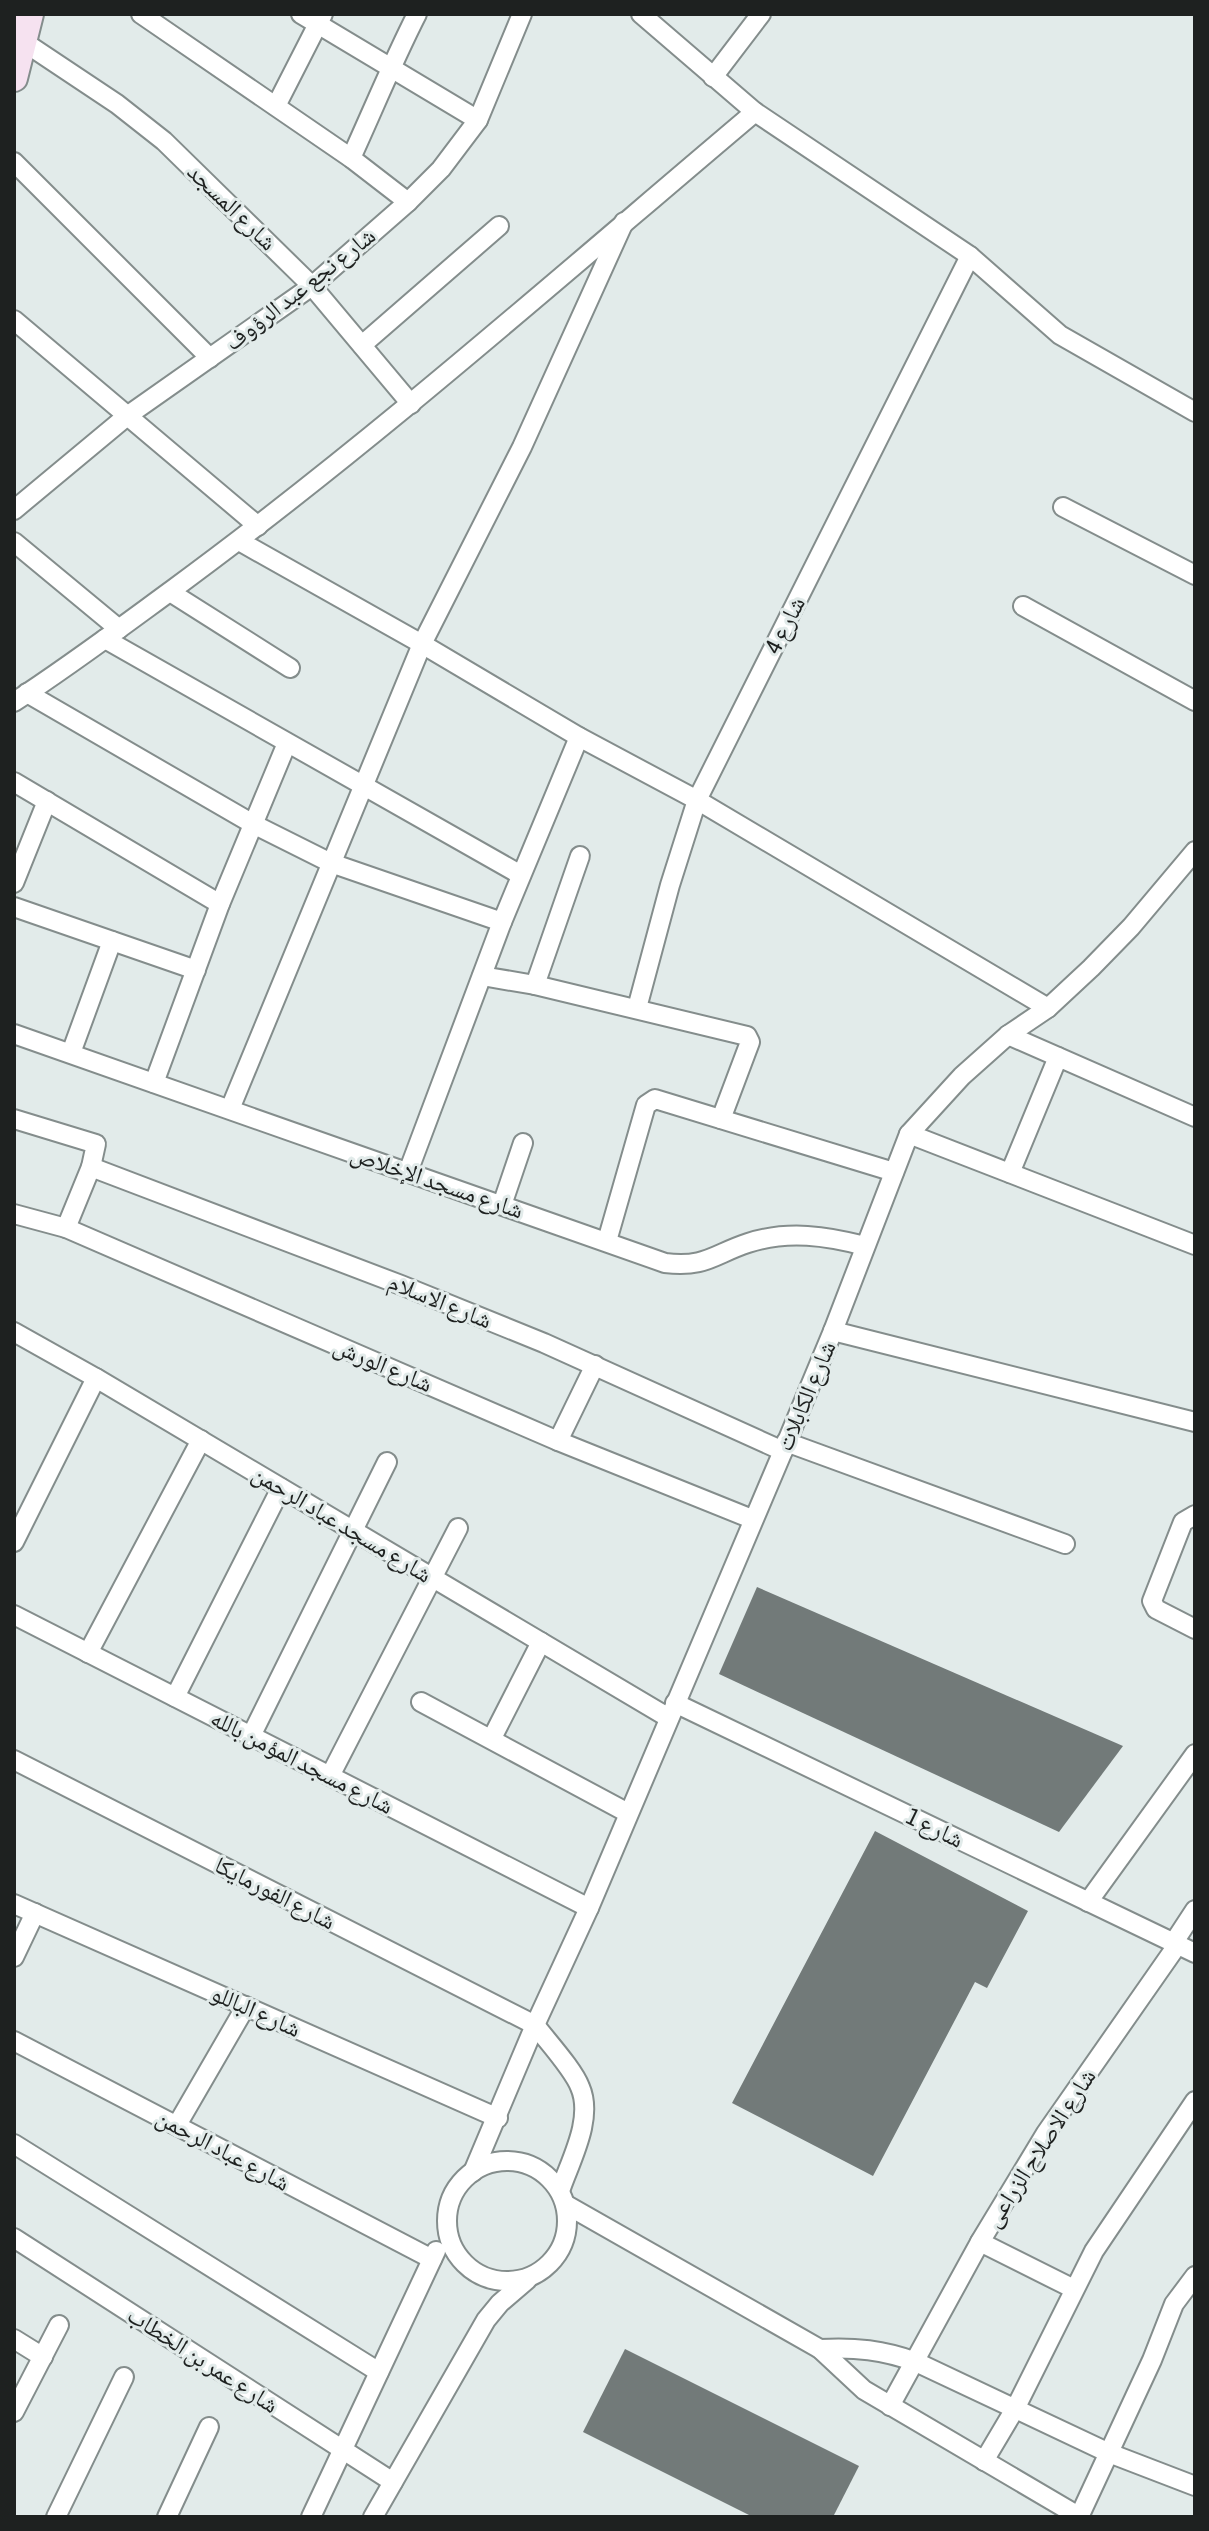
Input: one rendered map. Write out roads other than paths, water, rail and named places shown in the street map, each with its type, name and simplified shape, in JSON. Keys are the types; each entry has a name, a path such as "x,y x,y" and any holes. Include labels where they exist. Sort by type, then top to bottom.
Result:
{"street":[{"path":"14,78 30,14"},
{"path":"141,14 351,158 408,202"},
{"path":"301,14 320,19 478,120"},
{"path":"351,158 417,14"},
{"name":"شارع نجع عبد الرؤوف","path":"14,510 127,416 312,286 408,202 441,169 478,120 522,14"},
{"path":"641,14 755,112 970,256 1060,335 1195,412"},
{"path":"713,77 761,14"},
{"path":"276,106 320,19"},
{"name":"شارع المسجد","path":"24,42 143,123 312,286 411,404"},
{"path":"502,922 331,863 21,698 239,541 411,404 755,112"},
{"path":"14,162 210,358"},
{"path":"230,1109 422,644 522,447 624,222"},
{"path":"362,345 499,226"},
{"name":"شارع 4","path":"637,1008 697,800 970,256"},
{"path":"14,320 258,526"},
{"path":"1063,507 1195,575"},
{"path":"239,541 579,737 697,800 1048,1008"},
{"path":"14,542 112,634 287,743 521,875"},
{"path":"170,592 290,668"},
{"path":"1023,606 1195,701"},
{"path":"408,1172 502,922 579,737"},
{"path":"154,1083 220,904 287,743"},
{"path":"14,782 220,904"},
{"path":"14,883 47,801"},
{"name":"شارع الكابلات","path":"473,2172 589,1908 833,1331 909,1134 962,1076 1008,1035 1048,1008 1131,927 1195,851"},
{"path":"535,985 580,856"},
{"path":"14,907 196,970"},
{"path":"71,1053 112,941"},
{"path":"482,976 535,985 744,1034 750,1039 721,1119"},
{"name":"شارع مسجد الإخلاص","path":"14,1034 665,1263 687,1265 706,1262 749,1242 788,1235 827,1236 865,1246"},
{"path":"1008,1035 1195,1117"},
{"path":"1010,1173 1058,1057"},
{"path":"607,1241 646,1105 655,1099 894,1172"},
{"path":"14,1119 94,1142 97,1147 66,1228"},
{"path":"909,1134 1195,1245"},
{"path":"502,1205 523,1143"},
{"name":"شارع الاسلام","path":"91,1167 401,1285 784,1446 1065,1544"},
{"name":"شارع الورش","path":"14,1214 66,1228 558,1441 752,1519"},
{"path":"833,1331 1195,1422"},
{"name":"شارع مسجد عباد الرحمن","path":"14,1332 541,1642 672,1710"},
{"path":"558,1441 595,1365"},
{"path":"14,1542 96,1378"},
{"path":"88,1653 201,1440"},
{"path":"251,1736 387,1462"},
{"path":"175,1697 281,1488"},
{"path":"1195,1515 1183,1522 1152,1601 1156,1609 1195,1629"},
{"path":"330,1776 458,1528"},
{"name":"شارع مسجد المؤمن بالله","path":"14,1615 589,1908"},
{"path":"492,1738 541,1642"},
{"path":"421,1702 628,1813"},
{"name":"شارع 1","path":"672,1710 1183,1946"},
{"path":"1088,1902 1195,1754"},
{"name":"شارع الفورمايكا","path":"14,1760 535,2025"},
{"name":"شارع الباللو","path":"14,1904 498,2118"},
{"name":"شارع الاصلاح الزراعى","path":"890,2406 980,2242 1071,2096 1183,1946 1195,1910"},
{"path":"14,1957 35,1913"},
{"path":"177,2125 246,2006"},
{"path":"373,2517 486,2320 500,2303 546,2268 563,2246 567,2232 562,2197 582,2128 584,2105 580,2087 535,2025"},
{"name":"شارع عباد الرحمن","path":"14,2041 432,2259"},
{"path":"984,2461 1016,2407 1074,2289 1115,2217 1195,2101"},
{"path":"14,2144 379,2372"},
{"path":"311,2517 447,2227 450,2202 463,2180 473,2172 499,2162 514,2161 540,2171 562,2197 820,2349 864,2390 1080,2517 1152,2360 1174,2304 1195,2276"},
{"path":"447,2227 456,2254 477,2274 505,2282 534,2275"},
{"name":"شارع عمر بن الخطاب","path":"14,2238 393,2482"},
{"path":"980,2242 1074,2289"},
{"path":"14,2412 59,2325"},
{"path":"14,2339 43,2357"},
{"path":"820,2349 856,2347 888,2352 916,2362 1109,2453 1195,2486"},
{"path":"56,2517 124,2377"},
{"path":"167,2517 209,2427"}]}
